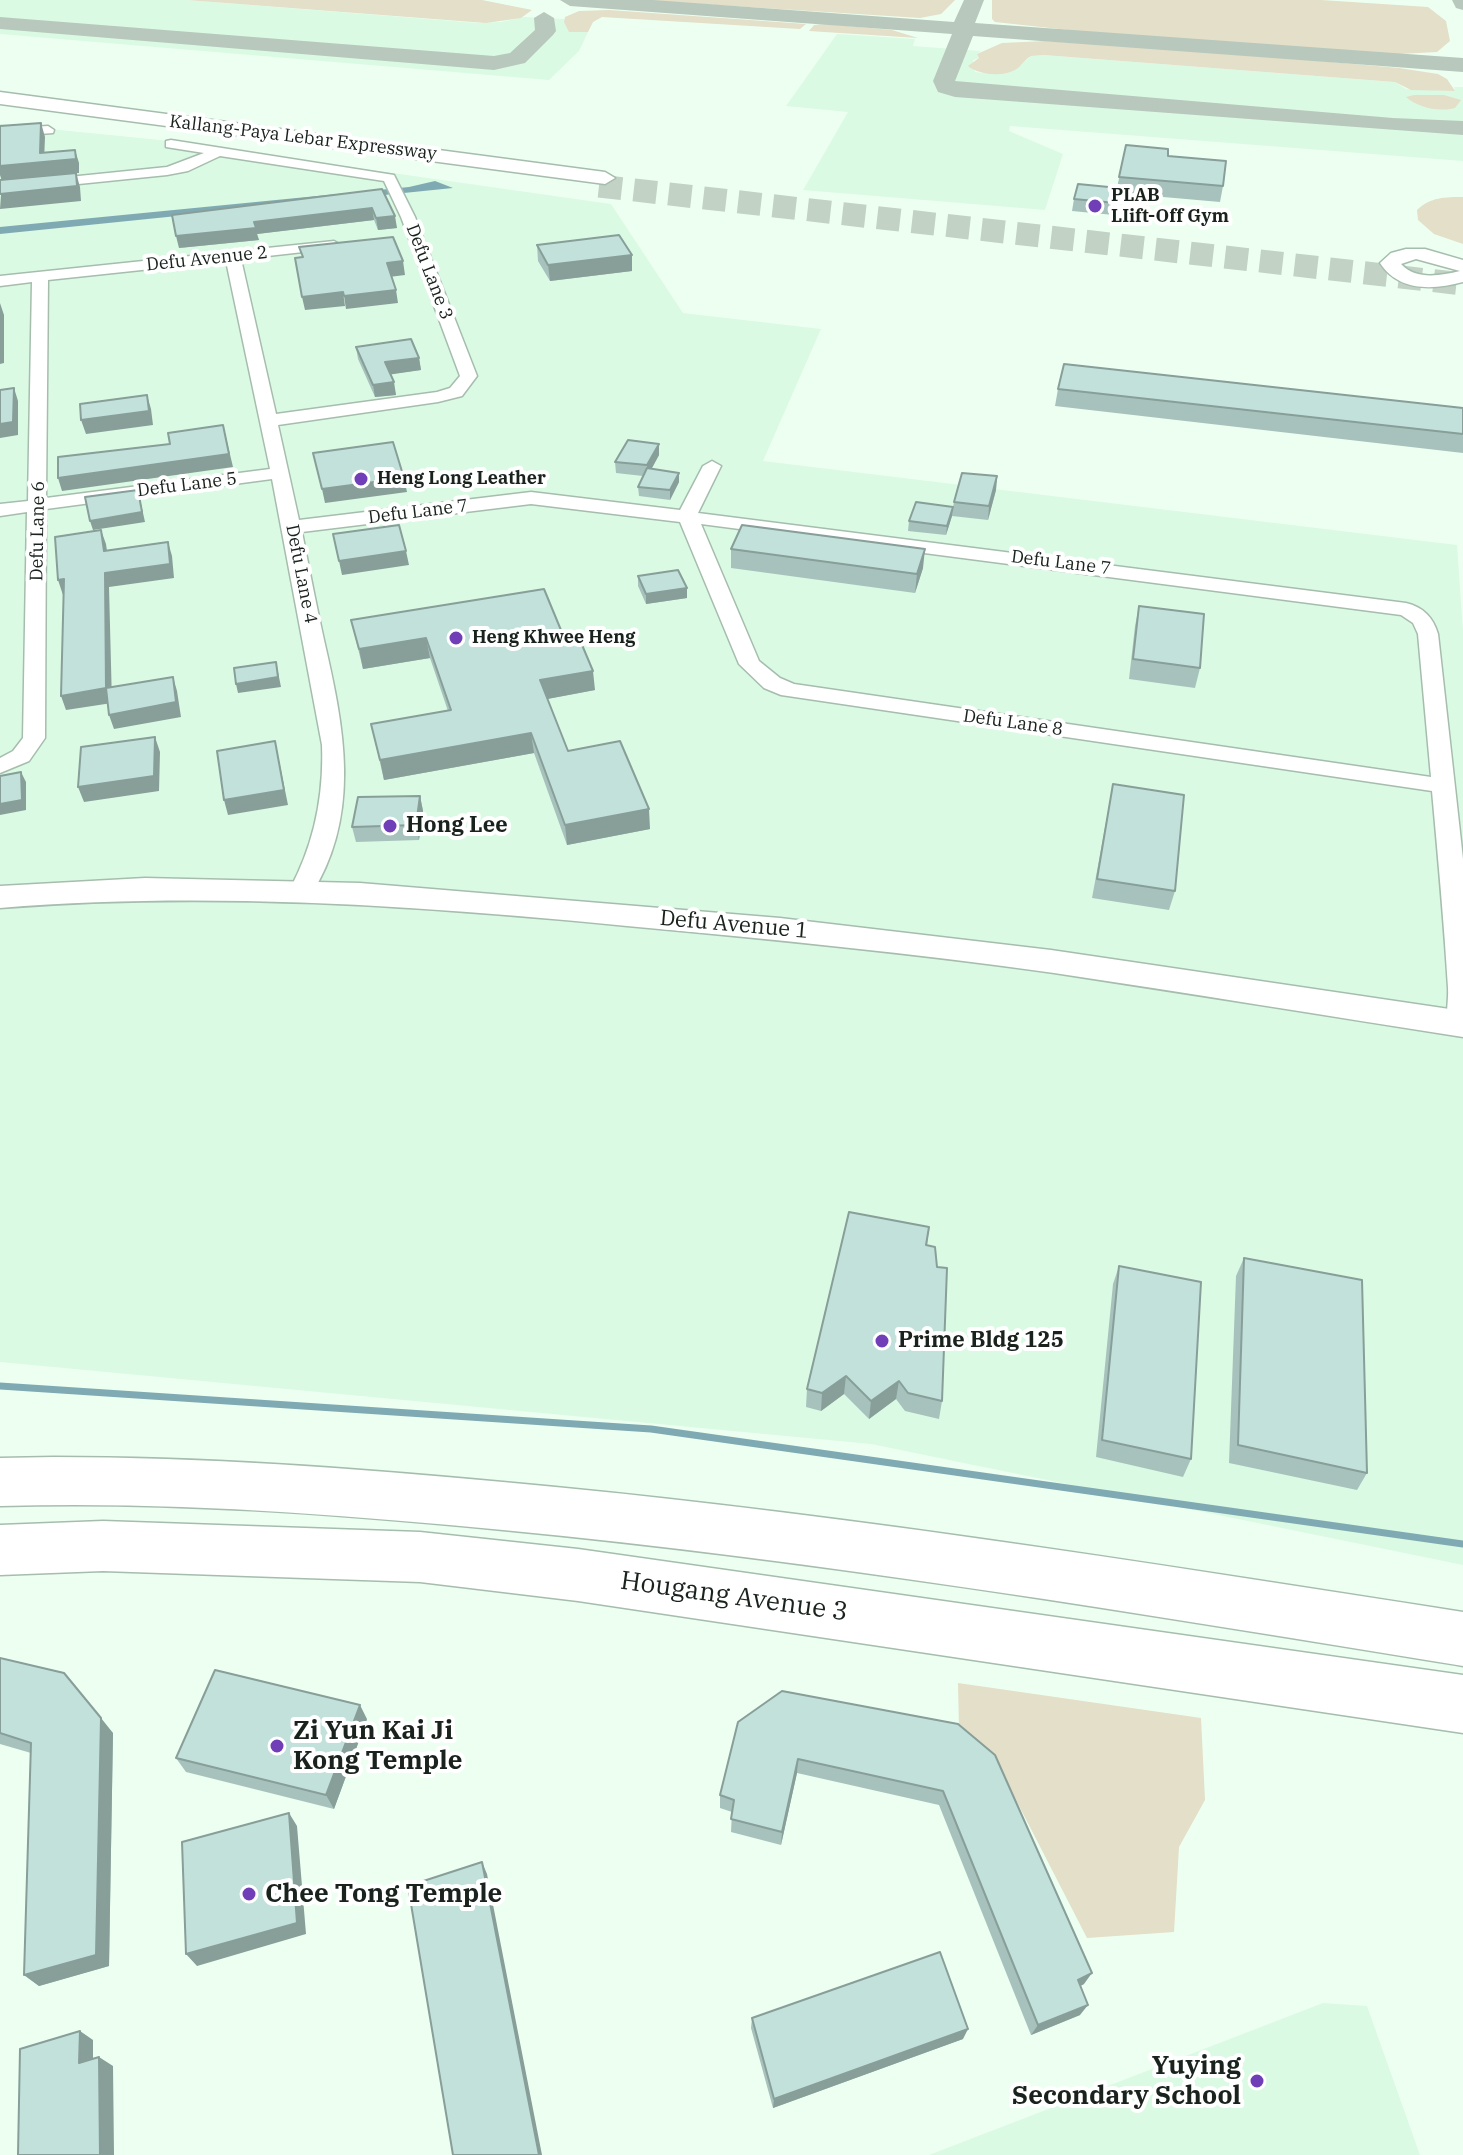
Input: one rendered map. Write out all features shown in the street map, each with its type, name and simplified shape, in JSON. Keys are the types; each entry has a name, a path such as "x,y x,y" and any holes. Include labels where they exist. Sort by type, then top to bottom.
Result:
{"highway":[{"path":"0,87 223,128"},
{"name":"Kallang-Paya Lebar Expressway","path":"0,98 602,182 178,139 0,107"},
{"path":"0,118 178,139"},
{"path":"0,1482 118,1481 370,1495 552,1510 932,1555 1463,1639"},
{"path":"370,1495 395,1508 411,1523 420,1557"},
{"name":"Hougang Avenue 3","path":"0,1550 103,1546 420,1557 747,1599 1463,1704"}],"main road":[{"name":"Defu Avenue 1","path":"0,876 100,866 815,913 1462,1011"},
{"name":"Defu Avenue 1","path":"0,897 93,888 308,880"}],"street":[{"path":"0,133 48,130"},
{"name":"Defu Lane 3","path":"178,139 217,152 389,178 469,376 456,392 438,397 267,421"},
{"path":"0,188 167,171 183,168 217,152"},
{"path":"395,238 415,236"},
{"name":"Defu Avenue 2","path":"0,281 350,243"},
{"name":"Defu Lane 4","path":"233,257 293,527 333,731 334,788 308,880"},
{"name":"Defu Lane 6","path":"0,766 16,761 28,752 34,738 40,277"},
{"path":"687,515 712,466"},
{"name":"Defu Lane 5","path":"0,510 279,473"},
{"name":"Defu Lane 7","path":"293,527 531,498 687,515 1406,609 1426,623 1444,786 1457,850 1462,1011"},
{"name":"Defu Lane 8","path":"687,515 750,664 772,683 789,690 1444,786"}],"shaded area":[{"path":"0,0 187,0 478,23 524,17 564,19 569,31 588,32 579,51 549,80 0,34"},
{"path":"187,0 482,0 532,10 521,18 486,23"},
{"path":"638,0 955,0 941,14 920,18"},
{"path":"992,0 1321,0 1428,7 1446,21 1450,41 1437,52 1399,54 1142,38 995,22 992,19"},
{"path":"609,10 806,24 800,29 602,17 593,22 588,32 569,32 564,22 565,17 579,11"},
{"path":"814,25 892,30 918,38 809,31"},
{"path":"837,34 915,39 913,46 981,51 977,54 979,58 973,60 975,72 984,73 1000,74 1021,65 1031,56 1044,55 1395,82 1406,89 1455,91 1454,87 1463,87 1463,161 1010,126 1009,131 1063,154 1045,210 803,190 848,112 786,106"},
{"path":"1045,41 1399,68 1438,74 1447,79 1455,91 1411,90 1395,82 1044,55 1031,56 1015,70 1004,74 984,73 968,66 979,58 977,54 1002,43"},
{"path":"1444,95 1461,100 1455,108 1435,109 1406,97"},
{"path":"0,124 160,140 611,204 683,313 821,329 763,461 1457,545 1463,631 1463,1565 871,1444 0,1362"},
{"path":"1463,197 1463,244 1434,234 1418,220 1417,210 1427,202"},
{"path":"958,1683 1201,1718 1205,1800 1179,1847 1174,1932 1087,1938 996,1761 959,1728"},
{"name":"Yuying Secondary School","path":"1323,2003 1367,2006 1420,2155 929,2155"}],"water":[{"path":"435,181 453,188 0,234 0,227 409,187"}],"building":[{"path":"41,123 40,153 75,150 76,159 0,166 0,126"},
{"path":"1126,145 1168,149 1168,156 1226,161 1223,186 1119,177"},
{"path":"76,173 77,186 0,194 0,180"},
{"path":"1078,184 1119,188 1116,203 1074,199"},
{"path":"382,189 395,216 376,218 372,208 254,222 256,228 176,236 172,215"},
{"path":"619,235 632,255 548,265 537,245"},
{"path":"393,237 403,261 387,263 396,290 302,297 295,258 303,257 299,247"},
{"path":"411,339 419,358 385,362 394,382 373,385 356,347"},
{"path":"1064,364 1463,408 1463,434 1058,389"},
{"path":"14,388 13,422 0,424 0,390"},
{"path":"147,395 149,411 81,420 80,404"},
{"path":"223,425 229,454 58,478 58,457 170,444 168,433"},
{"path":"628,440 659,444 647,465 615,462"},
{"name":"Heng Long Leather","path":"393,442 404,478 322,489 313,453"},
{"path":"647,468 679,473 670,490 638,487"},
{"path":"962,473 997,476 989,506 954,502"},
{"path":"138,490 142,512 90,521 85,497"},
{"path":"916,502 953,507 947,526 909,521"},
{"path":"399,525 406,551 339,561 333,534"},
{"path":"742,525 925,549 917,574 731,549"},
{"path":"101,530 104,551 168,542 170,564 105,573 106,688 61,696 64,579 58,580 55,537"},
{"path":"678,570 687,588 646,594 638,576"},
{"path":"544,589 563,635 577,633 593,671 540,680 568,751 620,741 649,809 565,825 531,733 380,760 371,724 451,710 426,638 359,649 351,620"},
{"path":"1139,606 1204,614 1200,668 1133,659"},
{"path":"276,662 278,677 236,684 234,668"},
{"path":"173,677 176,702 109,715 106,688"},
{"path":"155,737 154,776 78,787 81,747"},
{"path":"275,741 284,790 224,800 217,751"},
{"path":"21,772 22,800 0,804 0,776"},
{"path":"1113,784 1184,795 1175,891 1097,879"},
{"path":"420,796 416,825 352,827 358,797"},
{"name":"Prime Bldg 125","path":"849,1212 929,1227 926,1245 935,1247 937,1267 947,1268 942,1401 908,1393 899,1381 871,1401 846,1376 822,1393 807,1389"},
{"path":"1244,1258 1362,1280 1367,1473 1238,1445"},
{"path":"1119,1266 1201,1282 1191,1459 1102,1440"},
{"path":"0,1658 64,1673 101,1718 96,1955 24,1975 31,1743 0,1733"},
{"name":"Zi Yun Kai Ji Kong Temple","path":"215,1670 360,1705 326,1795 176,1758"},
{"path":"782,1691 958,1724 995,1755 1092,1973 1078,1980 1088,2005 1038,2025 943,1791 798,1759 782,1832 731,1819 734,1800 720,1795 738,1722"},
{"name":"Chee Tong Temple","path":"289,1813 297,1923 186,1954 182,1842"},
{"path":"482,1862 539,2155 453,2155 408,1886"},
{"path":"940,1952 968,2029 774,2099 752,2018"},
{"path":"80,2031 79,2063 99,2057 100,2155 18,2155 20,2049"}],"waterway":[{"path":"0,1386 651,1429 1463,1544"}],"taxiway":[{"path":"570,0 964,29"},
{"path":"964,29 965,17 974,0"},
{"path":"1462,0 1463,4"},
{"path":"0,23 494,63 517,58 546,31 544,18"},
{"path":"964,29 1463,65"},
{"path":"964,29 962,41 944,81 946,87 955,90 1463,128"}],"tunnel":[{"path":"599,186 1463,284"}],"place":[{"name":"PLAB LIift-Off Gym","path":"1095,206"},
{"name":"Heng Long Leather","path":"361,479"},
{"name":"Heng Khwee Heng","path":"456,638"},
{"name":"Hong Lee","path":"390,826"},
{"name":"Prime Bldg 125","path":"882,1341"},
{"name":"Zi Yun Kai Ji Kong Temple","path":"277,1746"},
{"name":"Chee Tong Temple","path":"249,1894"},
{"name":"Yuying Secondary School","path":"1257,2081"}]}
